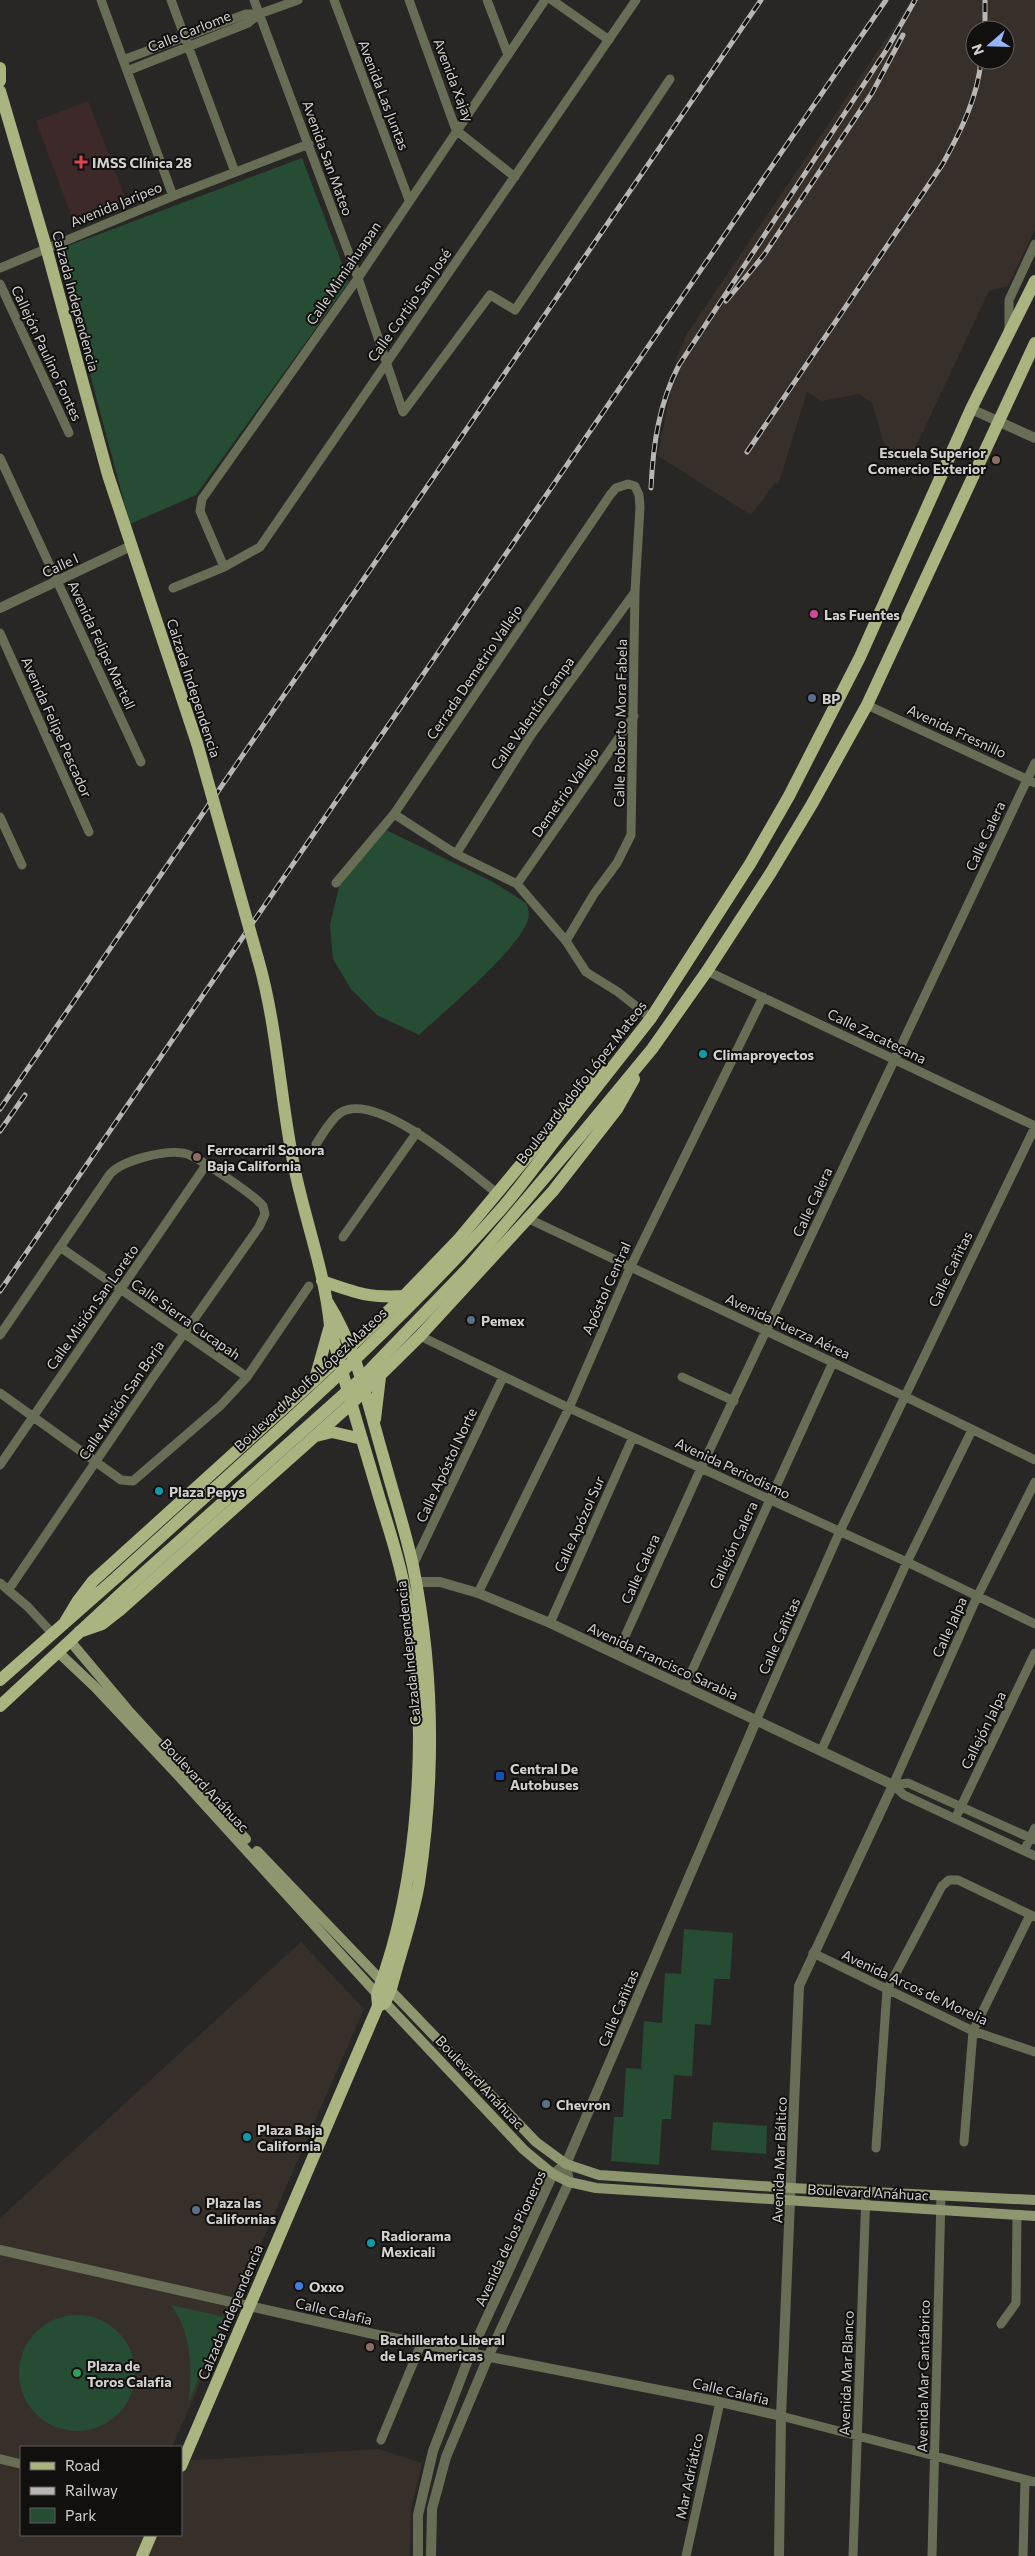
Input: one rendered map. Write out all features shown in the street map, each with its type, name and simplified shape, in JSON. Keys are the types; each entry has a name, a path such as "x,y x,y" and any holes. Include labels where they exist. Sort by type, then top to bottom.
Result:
{"main road":[{"path":"0,68 0,81"},
{"name":"Calzada Independencia","path":"0,91 46,247 108,475 197,743 267,989 295,1172 327,1302 330,1326 351,1404 397,1557 408,1606 417,1693 419,1740 416,1810 404,1895 386,1985"},
{"name":"Boulevard Adolfo López Mateos","path":"0,1680 118,1576 421,1295 496,1215 626,1053 651,1018 750,864 828,722 886,602 971,409 1035,281"},
{"path":"0,1706 126,1588 362,1378 469,1267 652,1049 770,874 812,804 867,704 1035,343"},
{"path":"74,1636 102,1624 120,1610 380,1377 529,1219 585,1152 618,1109 652,1049"},
{"path":"65,1622 93,1581 315,1380 404,1296 458,1240 589,1084 626,1053"},
{"path":"322,1281 362,1295 377,1298 404,1296"},
{"name":"Calzada Independencia","path":"182,2464 380,2001 419,1885 432,1740 424,1637 416,1582 413,1564 365,1392 340,1322 327,1302"},
{"path":"315,1380 330,1326"},
{"path":"374,1426 380,1377"},
{"path":"314,1437 332,1432 362,1439"},
{"name":"Boulevard Anáhuac","path":"74,1636 148,1732 536,2142 566,2164 598,2174 791,2188 1035,2200"},
{"name":"Boulevard Anáhuac","path":"58,1652 95,1687 168,1765 380,2001 524,2150 553,2174 569,2182 596,2188 791,2202 940,2209 1035,2216"},
{"path":"142,2556 151,2536"}],"street":[{"path":"101,0 173,196"},
{"path":"171,0 235,172"},
{"name":"Avenida San Mateo","path":"254,0 358,278 403,412 490,295 515,310 670,79"},
{"name":"Calle Carlome","path":"127,71 248,22 259,14 298,0"},
{"name":"Avenida Las Juntas","path":"334,0 410,200"},
{"name":"Avenida Xajay","path":"408,0 456,130 515,177"},
{"path":"487,0 508,55"},
{"name":"Calle Mimiahuapan","path":"224,568 200,512 202,499 358,278 545,0"},
{"path":"552,0 609,40"},
{"name":"Calle Cortijo San José","path":"173,588 224,568 260,547 636,0"},
{"name":"Calle Carlome","path":"123,60 246,14 259,14"},
{"name":"Avenida Jaripeo","path":"0,268 46,247 173,196 309,144"},
{"path":"1009,332 1009,300 1035,244"},
{"name":"Callejón Paulino Fontes","path":"0,284 69,433"},
{"path":"971,409 999,420 1035,438"},
{"name":"Avenida Felipe Martell","path":"0,458 141,762"},
{"name":"Cerrada Demetrio Vallejo","path":"336,883 394,814 610,495 621,485 635,486"},
{"name":"Calle Roberto Mora Fabela","path":"566,942 594,894 616,863 631,835 635,592 640,524 639,495 635,486"},
{"name":"Calle I","path":"0,608 131,546"},
{"name":"Calle Valentín Campa","path":"456,854 531,735 635,592"},
{"name":"Avenida Felipe Pescador","path":"0,633 89,832"},
{"name":"Avenida Fresnillo","path":"867,704 1031,781"},
{"name":"Demetrio Vallejo","path":"517,884 634,716"},
{"name":"Calle Calera","path":"617,1654 701,1468 1031,781 1035,763"},
{"path":"394,814 456,854 517,884 566,942 586,972 618,992 651,1018"},
{"path":"0,816 22,866"},
{"name":"Calle Zacatecana","path":"706,971 1035,1126"},
{"name":"Apóstol Central","path":"478,1593 569,1408 630,1268 763,997"},
{"path":"316,1144 340,1112 353,1109 391,1118 417,1132 498,1194"},
{"name":"Calle Cañitas","path":"566,2164 756,1721 840,1531 1035,1126"},
{"path":"343,1236 417,1132"},
{"path":"0,1335 115,1168 134,1159 183,1153 206,1165"},
{"name":"Calle Misión San Borja","path":"9,1589 183,1334 260,1228 265,1214 260,1202 206,1165"},
{"name":"Calle Misión San Loreto","path":"0,1465 206,1165"},
{"name":"Avenida Fuerza Aérea","path":"529,1219 833,1362 1035,1460"},
{"name":"Calle Sierra Cucapah","path":"60,1248 247,1377"},
{"path":"0,1393 121,1480 128,1482 136,1480 221,1405 247,1377 309,1286"},
{"name":"Avenida Periodismo","path":"420,1336 569,1408 907,1562 1035,1624"},
{"name":"Callejón Calera","path":"685,1686 833,1362"},
{"name":"Calle Apóstol Norte","path":"413,1564 503,1377"},
{"path":"682,1377 734,1401"},
{"path":"821,1751 907,1562 972,1430"},
{"name":"Calle Apózol Sur","path":"550,1623 633,1437"},
{"name":"Calle Jalpa","path":"893,1785 977,1597 1035,1482"},
{"name":"Avenida Francisco Sarabia","path":"416,1582 440,1582 478,1593 550,1623 893,1785 904,1795 1035,1856"},
{"path":"0,1583 9,1589 52,1633"},
{"name":"Callejón Jalpa","path":"955,1818 1035,1653"},
{"name":"Avenida Francisco Sarabia","path":"893,1785 908,1783 1033,1839"},
{"name":"Avenida Mar Báltico","path":"778,2556 781,2416 799,1986 893,1785"},
{"path":"1024,1851 1033,1839 1035,1828"},
{"path":"876,2148 887,1990 942,1886 949,1880 958,1880 1033,1916 973,2031 964,2142"},
{"name":"Avenida Arcos de Morelia","path":"813,1953 973,2031 1035,2052"},
{"name":"Avenida de los Pioneros","path":"418,2556 418,2515 433,2451 472,2352 553,2174 566,2164 569,2182"},
{"path":"431,2556 432,2509 446,2457 489,2355 569,2182"},
{"name":"Avenida Mar Blanco","path":"853,2556 866,2192"},
{"name":"Avenida Mar Cantábrico","path":"932,2556 941,2196"},
{"path":"1001,2324 1016,2304 1016,2215"},
{"name":"Calle Calafia","path":"0,2250 248,2306 781,2416"},
{"path":"381,2440 422,2342"},
{"name":"Mar Adriático","path":"686,2556 720,2402"},
{"path":"781,2416 857,2438 1035,2482"},
{"path":"0,2459 20,2464"},
{"path":"1023,2556 1025,2480"}],"shaded area":[{"path":"912,0 1035,0 1035,229 1008,286 989,291 909,461 884,444 872,403 859,394 822,401 807,392 778,485 775,483 751,515 658,456 677,356 687,334"},
{"name":"IMSS Clínica 28","path":"88,101 127,202 74,223 36,121"},
{"path":"301,1942 364,2009 172,2446 20,2446 20,2536 182,2536 182,2461 379,2449 422,2463 411,2508 410,2556 0,2556 0,2218"}],"green space":[{"path":"302,158 349,282 196,495 130,524 57,250"},
{"path":"384,829 493,882 526,903 529,913 525,926 515,942 500,959 419,1035 377,1015 351,989 333,959 330,925 339,887"},
{"path":"684,1929 733,1933 730,1979 714,1979 711,2025 695,2024 692,2076 674,2075 671,2119 662,2119 659,2165 611,2161 614,2117 623,2117 626,2068 641,2069 644,2021 662,2023 665,1973 681,1974"},
{"path":"713,2122 767,2126 766,2154 711,2150"},
{"path":"171,2305 224,2317 189,2402 190,2364 187,2339 178,2316"},
{"name":"Plaza de Toros Calafia","path":"77,2315 99,2319 118,2332 131,2351 135,2373 131,2395 118,2414 99,2427 77,2431 55,2427 36,2414 23,2395 19,2373 23,2351 36,2332 55,2319"}],"railway":[{"path":"0,1109 761,0"},
{"path":"0,1291 886,0"},
{"path":"651,488 653,456 658,425 666,394 679,365 887,49 915,0"},
{"path":"985,0 985,20"},
{"path":"726,301 764,255 872,93 903,35"},
{"path":"747,452 942,165 972,101 980,70"},
{"path":"0,1131 25,1095"}],"place":[{"name":"IMSS Clínica 28","path":"81,162"},
{"name":"Escuela Superior Comercio Exterior","path":"996,460"},
{"name":"Las Fuentes","path":"814,614"},
{"name":"BP","path":"812,698"},
{"name":"Climaproyectos","path":"703,1054"},
{"name":"Ferrocarril Sonora Baja California","path":"197,1157"},
{"name":"Pemex","path":"471,1320"},
{"name":"Plaza Pepys","path":"159,1491"},
{"name":"Central De Autobuses","path":"500,1776"},
{"name":"Chevron","path":"546,2104"},
{"name":"Plaza Baja California","path":"247,2137"},
{"name":"Plaza las Californias","path":"196,2210"},
{"name":"Radiorama Mexicali","path":"371,2243"},
{"name":"Oxxo","path":"299,2286"},
{"name":"Bachillerato Liberal de Las Americas","path":"370,2347"},
{"name":"Plaza de Toros Calafia","path":"77,2373"}]}
